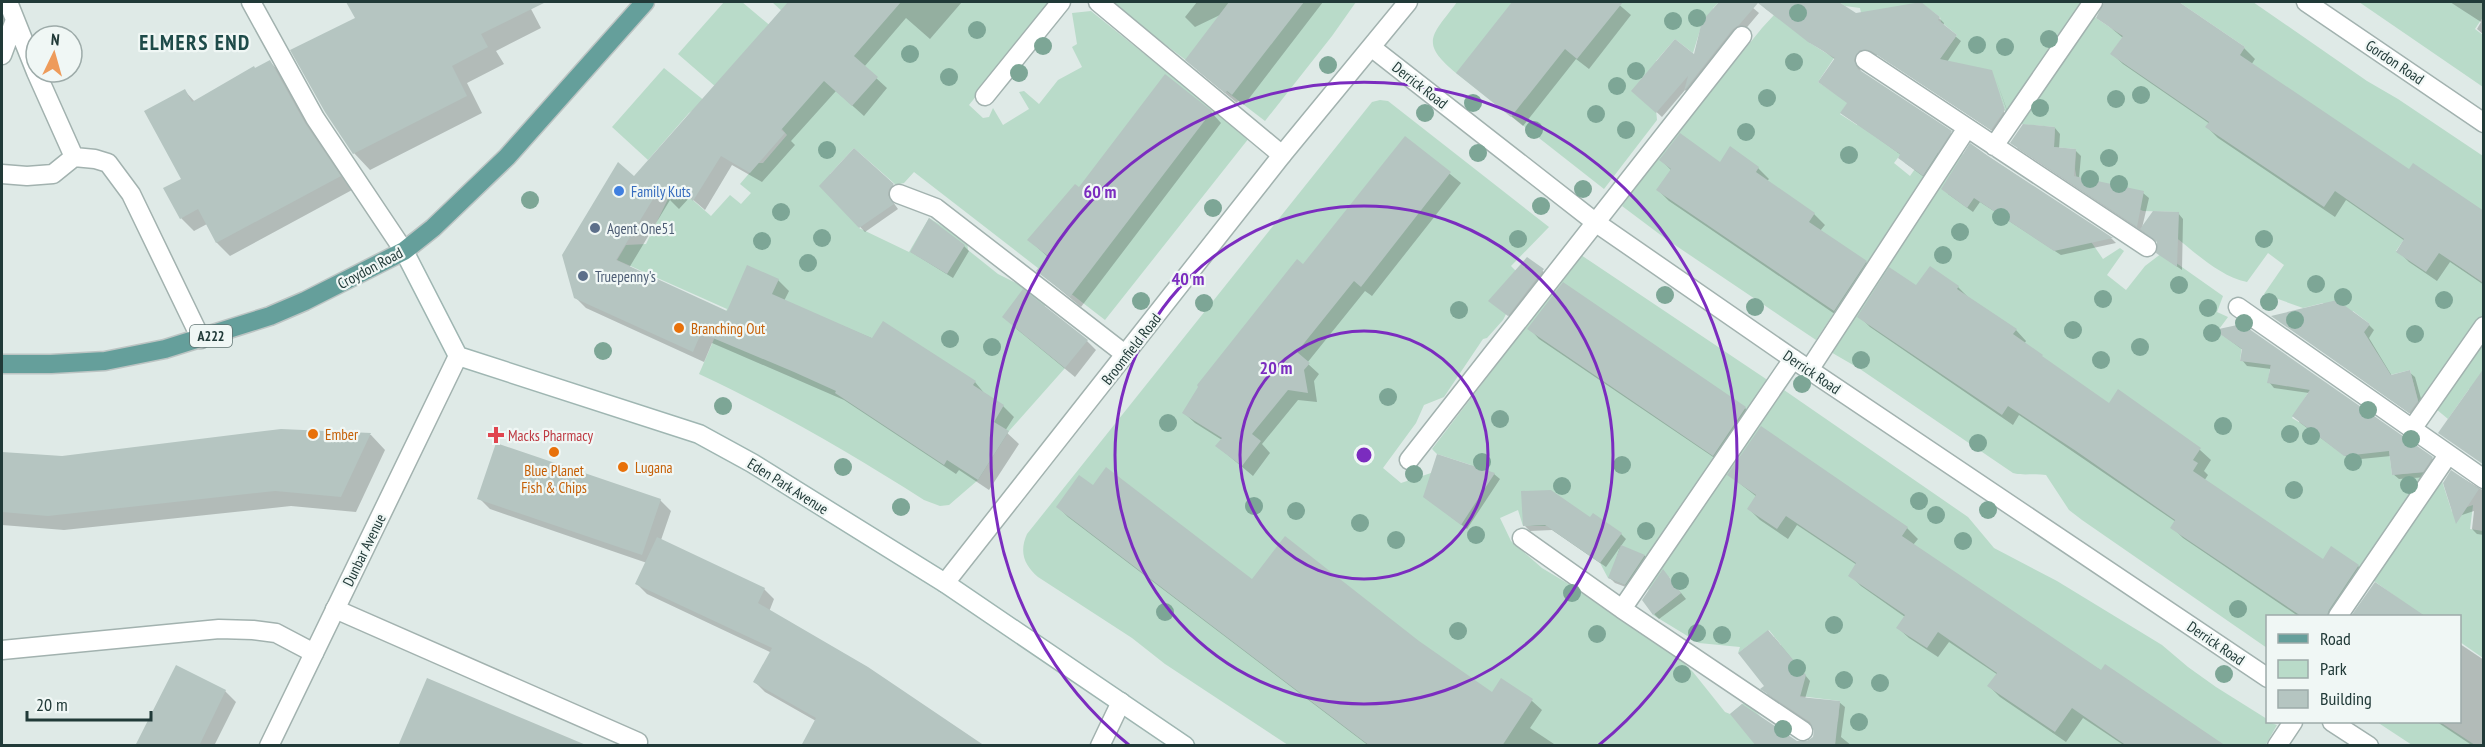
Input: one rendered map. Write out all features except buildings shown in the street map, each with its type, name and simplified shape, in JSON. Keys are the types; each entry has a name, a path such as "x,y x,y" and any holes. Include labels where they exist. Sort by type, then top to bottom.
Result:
{"main road":[{"name":"Croydon Road","path":"2,364 105,361 201,339 270,316 305,301 404,251 433,228 507,156 645,2"}],"street":[{"path":"8,2 24,42"},
{"path":"251,2 315,118 404,251 458,356"},
{"path":"985,96 1061,2"},
{"path":"1098,2 1282,155"},
{"name":"Broomfield Road","path":"945,583 1282,155 1408,2"},
{"path":"1994,146 2093,2"},
{"name":"Gordon Road","path":"2306,2 2484,123"},
{"path":"2,55 15,20"},
{"path":"1409,460 1742,36"},
{"name":"Derrick Road","path":"1371,47 1595,222 1809,370 2266,677"},
{"path":"1865,60 2147,247"},
{"path":"41,84 74,158"},
{"path":"1809,370 1967,128"},
{"path":"2,174 27,176 53,174 74,158 108,162 131,194 201,339"},
{"path":"898,194 936,208 1126,355"},
{"path":"2238,307 2484,479"},
{"path":"2412,429 2484,326"},
{"name":"Eden Park Avenue","path":"458,356 699,434 752,463 945,583 1185,746"},
{"name":"Dunbar Avenue","path":"270,746 458,356"},
{"path":"1622,609 1793,359"},
{"path":"2339,615 2448,455"},
{"path":"1522,538 1622,609 1803,731"},
{"path":"335,609 638,742 636,746"},
{"path":"2,650 219,629 276,633 314,653"},
{"path":"1100,746 1121,702"},
{"path":"2277,746 2292,723"},
{"path":"2334,723 2369,746"}],"green space":[{"path":"724,2 742,2 817,65 784,13 772,2 891,2 893,7 898,2 1052,2 969,105 983,118 989,117 993,108 1003,125 1029,109 1019,92 1024,91 1039,104 1058,80 1082,67 1072,47 1077,44 1072,13 1091,11 1249,138 1105,320 914,172 904,183 896,185 854,148 830,174 859,228 909,252 929,218 967,241 968,250 998,274 1034,292 1047,303 1022,333 1065,368 1009,431 978,480 949,505 940,506 924,500 814,433 699,374 727,309 617,260 626,245 646,244 668,199 678,187 711,216 730,195 741,204 751,193 740,184 758,163 763,163 787,135 772,117 762,127 678,54"},
{"path":"1110,2 1356,2 1265,121"},
{"path":"1457,2 1719,2 1713,8 1712,18 1704,17 1693,53 1675,39 1656,61 1679,81 1676,89 1652,68 1657,120 1604,189 1444,62 1433,46 1433,38"},
{"path":"1786,2 1792,2 1823,23 1810,43 1834,58 1818,82 1834,93 1860,84 1840,114 1857,125 1877,96 1890,103 1870,133 1897,152 1915,135 1894,163 1910,176 1931,146 1938,148 1938,155 1816,340 1666,239 1622,206 1656,159 1762,28"},
{"path":"1839,2 2084,2 2007,116 1995,82 1936,64 1957,35 1941,22 1940,17 1924,5 1861,13 1860,8 1845,6"},
{"path":"2179,2 2253,2 2367,81 2483,156 2483,211 2409,232 2396,251 2439,252 2483,283 2483,314 2419,404 2410,370 2390,375 2349,352 2370,324 2353,311 2333,337 2323,303 2303,308 2264,294 2284,265 2268,253 2247,282 2227,275 2174,236 2178,232 2178,212 2143,211 2077,180 2076,149 2054,147 2055,127 2020,124 2093,16 2123,36 2111,54 2199,114 2245,47"},
{"path":"2359,2 2483,2 2483,17 2475,29 2483,35 2483,87"},
{"path":"664,68 706,102 689,113 648,160 612,127"},
{"path":"1388,101 1549,227 1511,266 1524,279 1503,320 1487,338 1483,339 1444,397 1424,405 1416,423 1383,468 1401,483 1431,473 1465,484 1471,465 1437,454 1432,449 1581,255 1769,381 1628,586 1608,578 1600,563 1547,526 1523,526 1518,510 1500,518 1511,541 1542,568 1582,592 1679,658 1725,712 1730,714 1746,701 1787,745 1288,745 1165,664 1132,638 1038,577 1029,568 1023,552 1027,534 1372,102"},
{"path":"1961,151 1976,182 2085,233 2103,259 2120,248 2124,251 2107,275 2126,290 2145,266 2162,253 2223,296 2217,312 2228,317 2217,332 2234,343 2244,329 2240,361 2271,362 2268,382 2311,388 2292,418 2309,428 2389,451 2392,475 2427,472 2328,615 2266,615 2266,647 2069,510 2046,475 2013,473 1860,369 1829,351"},
{"path":"2483,339 2483,400 2469,389 2448,419 2436,409"},
{"path":"1784,390 1968,517 1994,548 2057,581 2162,645 2216,687 2266,718 2266,723 2277,725 2265,746 1810,745 1838,721 1840,701 1800,696 1775,664 1781,645 1769,630 1738,653 1740,647 1699,643 1653,615 1681,593 1669,577 1649,592 1648,587"},
{"path":"2441,478 2452,512 2473,505 2470,529 2483,531 2483,658 2461,643 2461,615 2395,615 2403,602 2374,581"},
{"path":"2379,723 2442,723 2475,745 2412,745"}],"place":[{"name":"Family Kuts","path":"619,191"},
{"name":"Agent One51","path":"595,228"},
{"name":"Truepenny's","path":"583,276"},
{"name":"Branching Out","path":"679,328"},
{"name":"Ember","path":"313,434"},
{"name":"Macks Pharmacy","path":"496,435"},
{"name":"Blue Planet Fish & Chips","path":"554,452"},
{"name":"Lugana","path":"623,467"}],"district":[{"name":"ELMERS END","path":"195,42"}]}
